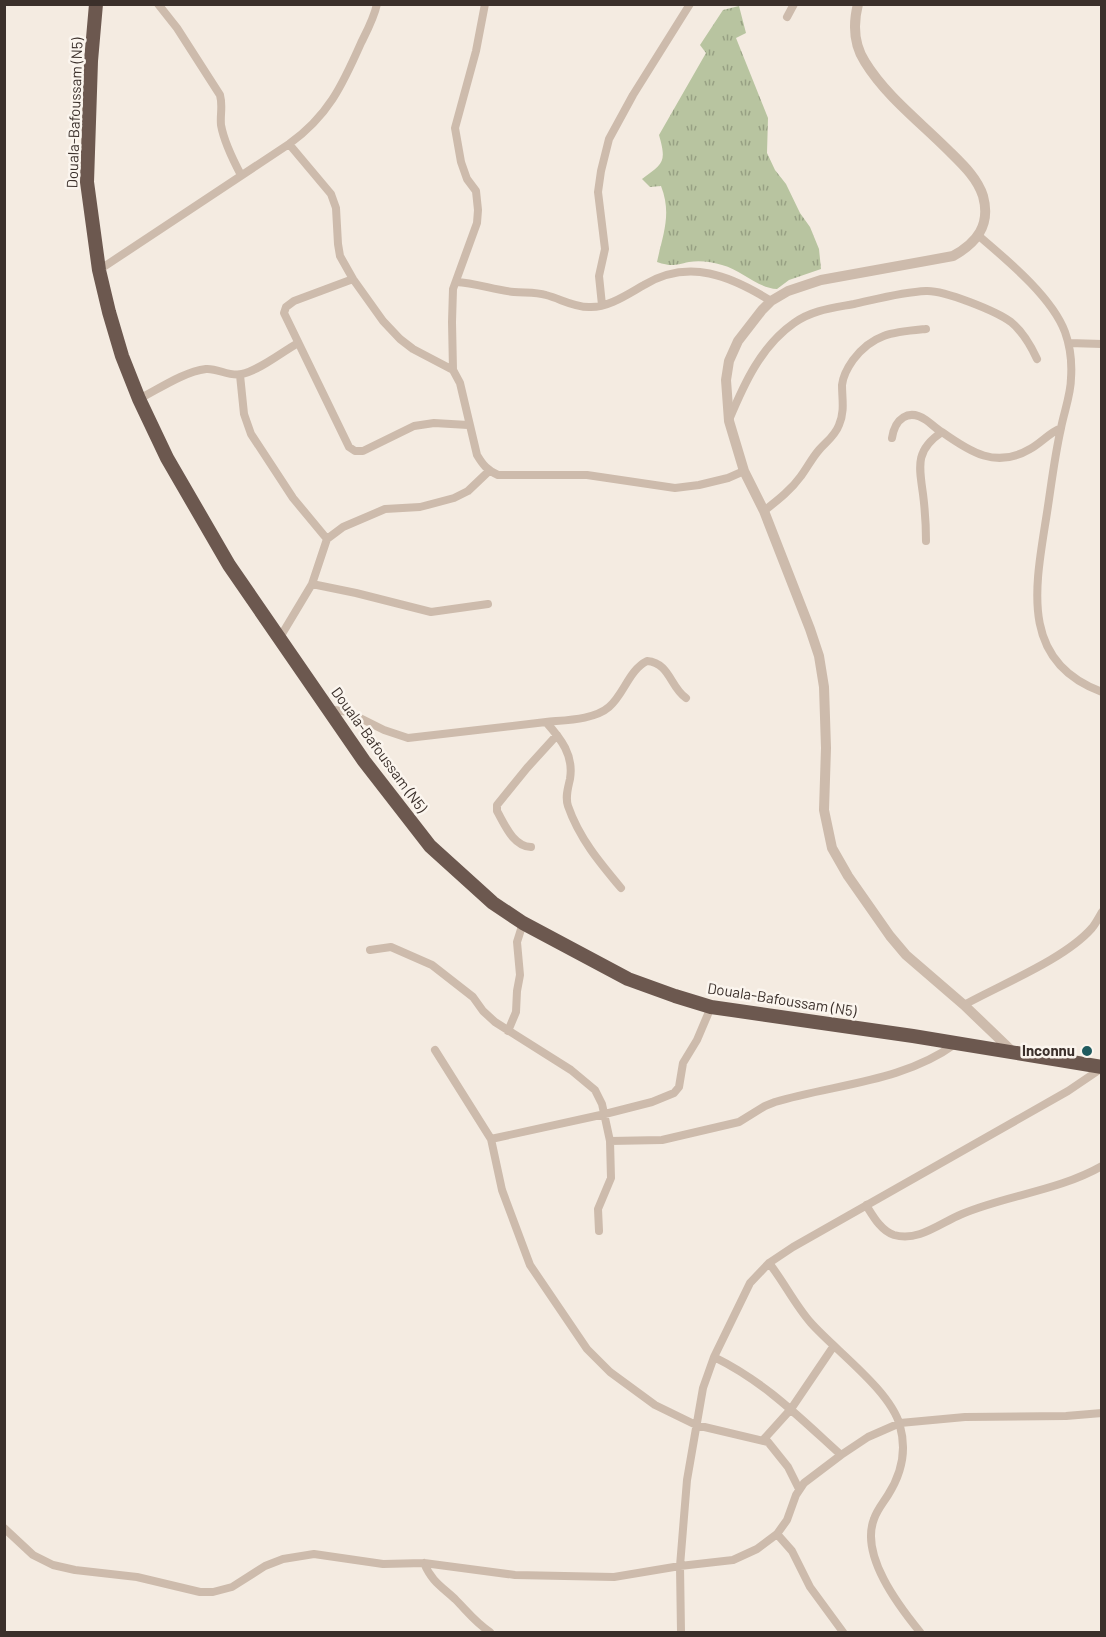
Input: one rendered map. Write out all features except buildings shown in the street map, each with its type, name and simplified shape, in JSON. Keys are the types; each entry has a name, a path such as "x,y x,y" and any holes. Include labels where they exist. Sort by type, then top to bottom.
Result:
{"highway":[{"name":"Douala-Bafoussam (N5)","path":"96,4 91,61 87,182 99,270 122,356 139,399 167,458 229,565 364,761 430,846 493,903 523,923 628,979 711,1007 1101,1067"}],"street":[{"path":"158,4 177,28 220,95 223,106 221,123 223,131 241,176"},
{"path":"99,270 311,127 330,105 356,54 377,4"},
{"path":"485,4 476,51 455,128 461,162 476,192 477,223 451,300 453,370 460,383 468,425 482,465 498,475 587,475 675,488 718,480 744,471"},
{"path":"602,305 599,276 605,257 605,241 598,192 609,139 633,95 690,4"},
{"path":"787,17 794,4"},
{"path":"858,4 855,34 864,60 893,97 964,166 976,181 983,196 985,210 979,236 972,245 953,256 821,280 802,285 771,301 738,341 729,361 726,380 729,421 744,471 764,511 819,657 824,687 826,748 824,810 832,848 848,876 906,955 964,1005 1014,1053"},
{"path":"289,144 331,194 336,208 340,256 353,279 383,321 400,339 427,357 453,370"},
{"path":"979,236 1025,277 1042,297 1064,330 1069,343 1071,379 1053,465 1037,574 1037,599 1046,646 1059,666 1075,679 1101,692"},
{"path":"456,282 474,283 513,292 544,294 582,307 602,305 665,275 691,272 727,277 753,289 771,301"},
{"path":"353,279 294,302 286,307 284,313 349,447 355,451 363,451 414,426 434,423 468,425"},
{"path":"729,421 739,394 753,369 772,343 792,324 803,317 823,310 904,293 940,292 997,314 1018,329 1037,359"},
{"path":"764,511 788,492 818,451 836,433 842,417 844,395 842,386 845,373 862,349 883,336 926,329"},
{"path":"139,399 204,369 227,375 249,372 298,343"},
{"path":"1069,343 1101,344"},
{"path":"240,375 244,414 250,434 292,498 327,539"},
{"path":"892,438 896,424 906,416 913,415 927,421 975,453 1004,459 1023,453 1061,428"},
{"path":"926,541 919,475 920,461 923,450 942,432"},
{"path":"279,639 312,584 327,539 343,527 385,509 420,507 454,498 468,491 489,471"},
{"path":"312,584 431,612 488,604"},
{"path":"328,709 348,712 384,730 408,738 580,717 603,710 616,698 640,665 647,661 665,668 675,689 686,698"},
{"path":"546,722 565,746 571,764 567,804 574,821 587,844 621,888"},
{"path":"531,847 521,846 516,841 497,811 497,805 557,735"},
{"path":"964,1005 1053,958 1076,943 1097,927 1101,912"},
{"path":"508,1031 516,1011 516,991 520,975 517,942 523,923"},
{"path":"370,950 391,947 432,965 473,997 488,1016 571,1070 600,1097 610,1141 611,1178 598,1209 599,1231"},
{"path":"491,1139 605,1114 652,1102 674,1093 679,1087 683,1063 697,1040 711,1007"},
{"path":"610,1141 662,1140 739,1122 775,1102 846,1086 919,1064 955,1044"},
{"path":"435,1050 491,1139 502,1190 530,1265 587,1349 610,1372 655,1405 696,1425 762,1440 771,1445 793,1474 799,1489"},
{"path":"681,1632 680,1566 687,1480 703,1388 714,1357 750,1283 769,1263 793,1247 1068,1091 1101,1067"},
{"path":"866,1205 883,1228 892,1235 908,1237 920,1235 981,1206 1067,1182 1101,1166"},
{"path":"769,1263 809,1321 889,1403 900,1423 904,1443 901,1470 875,1516 870,1543 887,1583 920,1632"},
{"path":"762,1440 791,1409 833,1347"},
{"path":"714,1357 735,1367 764,1386 841,1455"},
{"path":"4,1528 33,1555 53,1565 75,1570 137,1577 200,1592 213,1592 232,1587 265,1566 283,1559 314,1554 383,1564 424,1563 514,1575 614,1577 733,1560 757,1549 777,1534 788,1520 799,1489 804,1483 868,1437 900,1423 926,1419 1101,1413"},
{"path":"777,1534 792,1551 810,1587 843,1632"},
{"path":"424,1563 429,1575 439,1587 456,1600 475,1622 490,1632"}],"green space":[{"path":"739,6 746,33 736,38 768,118 767,153 810,227 819,249 821,269 789,280 777,289 763,286 729,267 714,263 697,261 670,265 657,262 665,224 666,206 661,186 650,187 642,179 661,162 663,151 659,135 706,53 700,45 723,10"}],"place":[{"name":"Inconnu","path":"1087,1051"}]}
